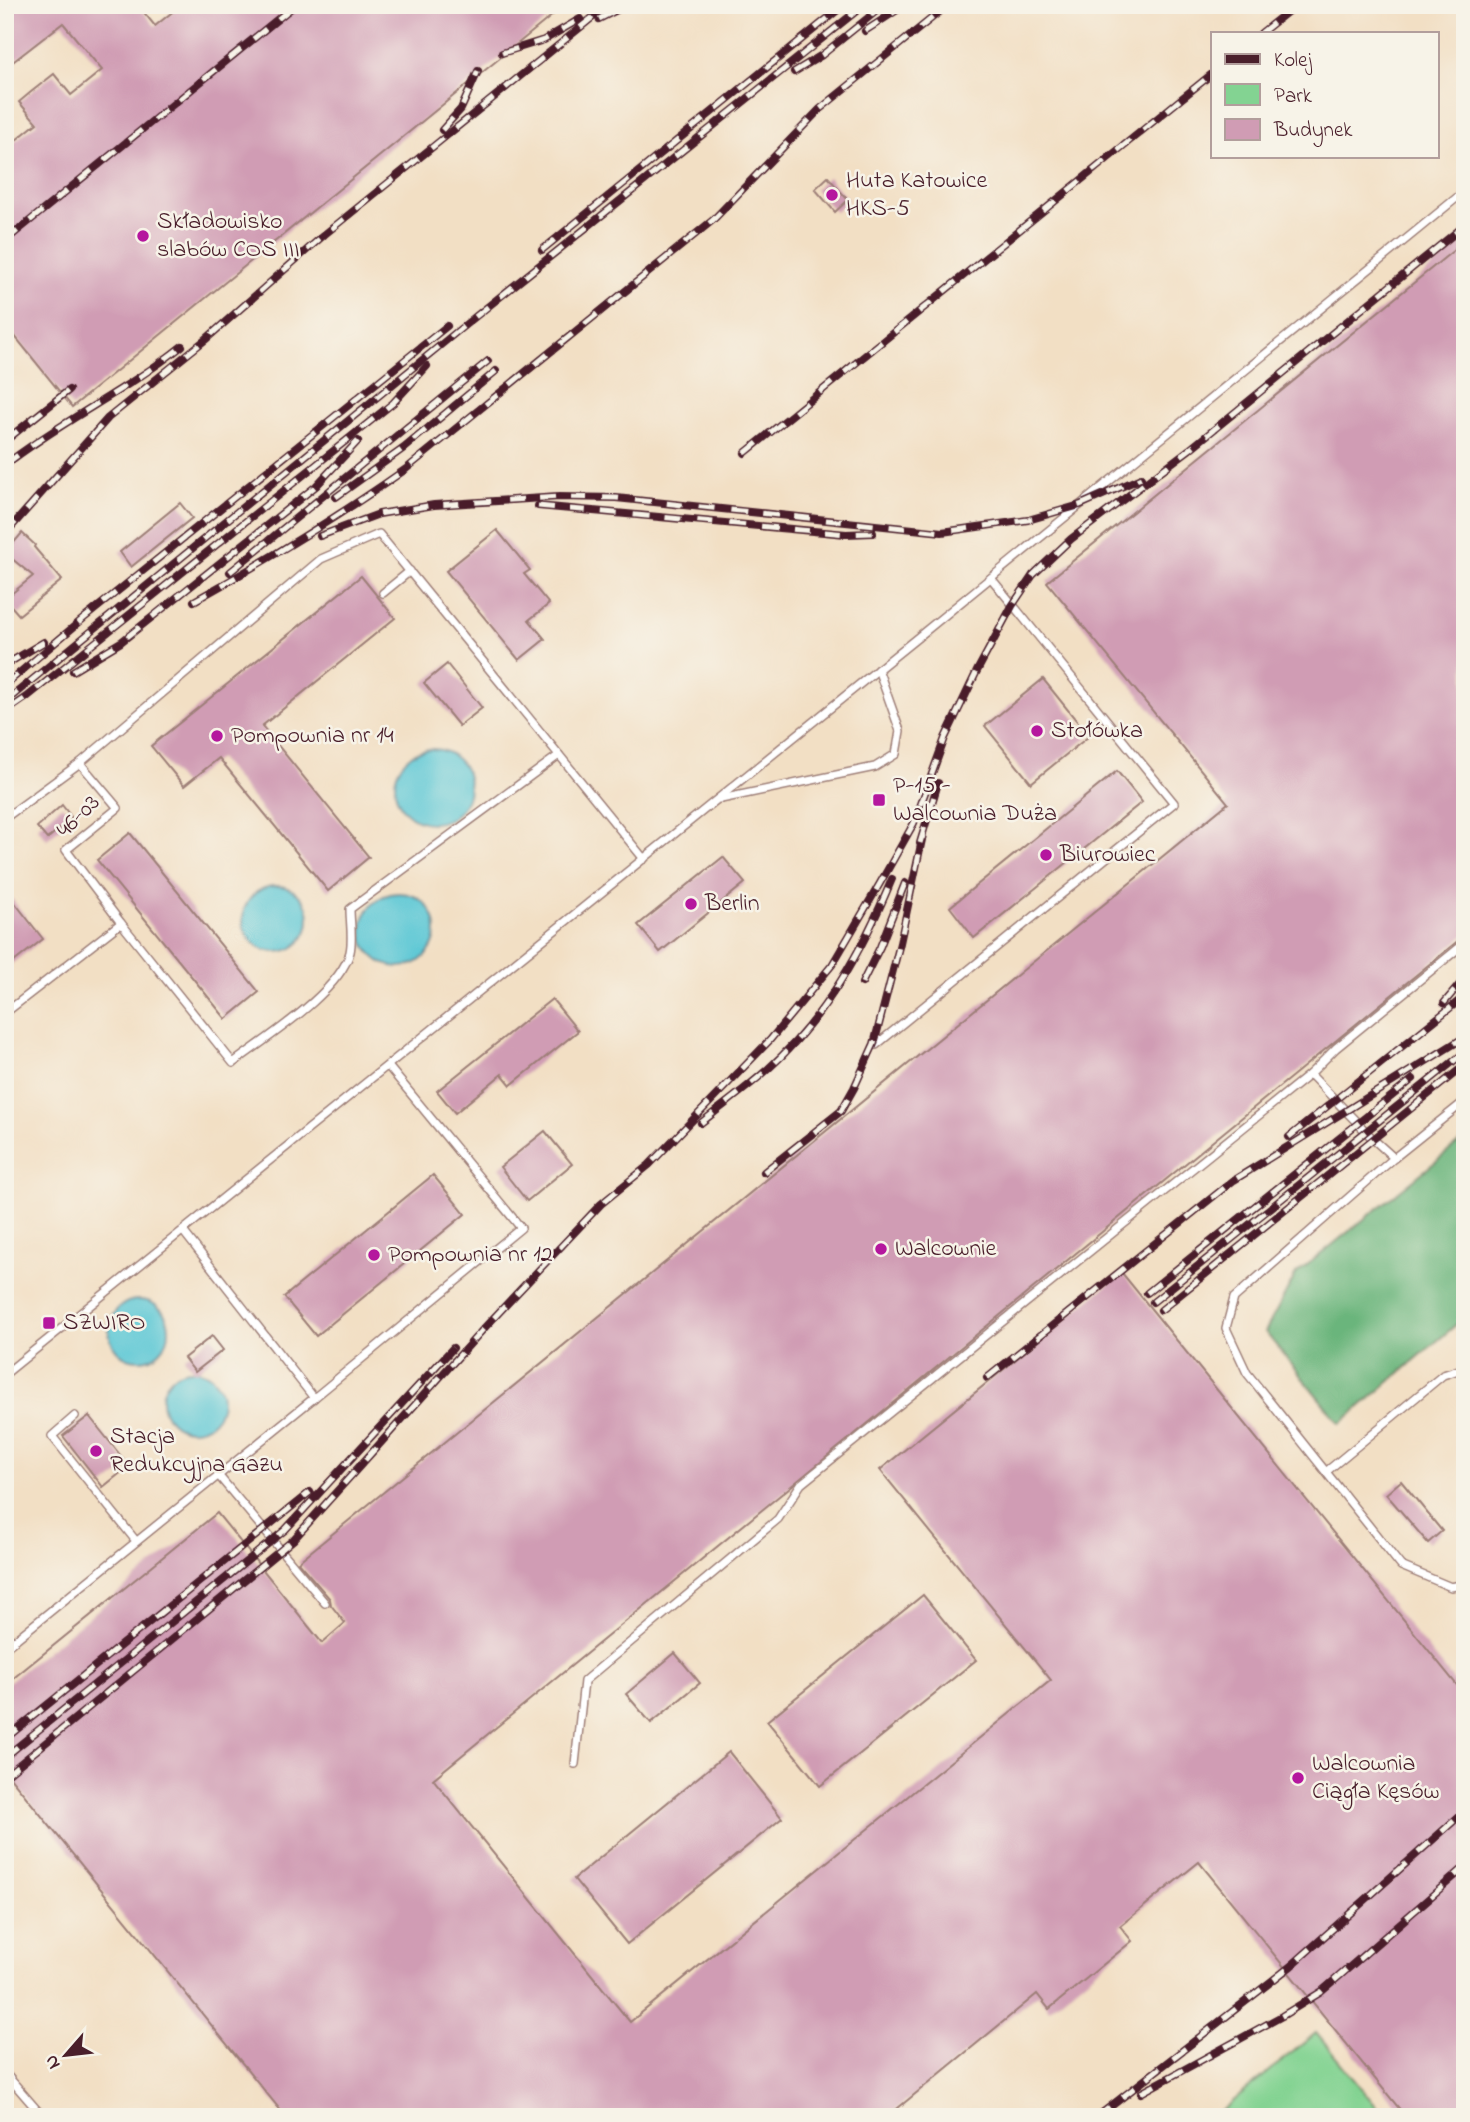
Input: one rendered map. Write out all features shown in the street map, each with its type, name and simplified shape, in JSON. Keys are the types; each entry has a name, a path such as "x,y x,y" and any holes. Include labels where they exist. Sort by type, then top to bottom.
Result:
{"lane":[{"path":"5,1374 991,578 1465,191"},
{"path":"80,763 321,559 379,534 644,859"},
{"path":"383,593 410,571"},
{"path":"876,1045 1174,803 991,578"},
{"path":"717,800 875,767 896,754 900,731 878,669"},
{"path":"5,1013 121,923 233,1063 321,995 343,971 351,950 350,909 559,755"},
{"name":"46-03","path":"5,818 80,763 118,808 66,850 121,923"},
{"path":"575,1764 584,1681 778,1520 801,1484 1311,1074 1336,1048 1465,943"},
{"path":"5,1648 521,1228 388,1066"},
{"path":"1311,1074 1394,1158"},
{"path":"1465,1101 1394,1158 1234,1298 1226,1328 1247,1373 1401,1566 1451,1587 1465,1584"},
{"path":"183,1231 314,1398"},
{"path":"1327,1471 1443,1375 1465,1368"},
{"path":"75,1416 52,1436 136,1541"},
{"path":"218,1475 325,1603"},
{"path":"5,2073 43,2117"}],"green space":[{"path":"1465,1138 1465,1317 1340,1424 1265,1332 1296,1274"},
{"path":"1316,2033 1385,2117 1214,2117"}],"water":[{"path":"432,749 453,755 463,765 469,786 463,807 453,817 432,823 411,817 401,807 395,786 401,765 411,755"},
{"path":"276,886 299,896 309,919 299,942 276,952 253,942 243,919 253,896"},
{"path":"399,893 420,899 430,909 436,930 430,951 420,961 399,967 378,961 368,951 362,930 368,909 378,899"},
{"path":"139,1300 160,1309 169,1330 160,1351 139,1360 118,1351 109,1330 118,1309"},
{"path":"192,1370 204,1372 217,1383 222,1400 220,1412 209,1425 192,1430 180,1428 167,1417 162,1400 164,1388 175,1375"}],"building":[{"name":"Składowisko slabów COS III","path":"5,5 138,5 155,26 181,5 565,5 72,407 5,324 5,149 37,123 19,102 31,92 54,74 71,95 102,70 63,23 5,68"},
{"name":"Huta Katowice HKS-5","path":"828,177 848,200 835,212 815,189"},
{"path":"1465,241 1465,935 433,1779 630,2022 1051,1680 880,1470 1122,1273 1465,1695 1465,2117 1406,2117 1199,1862 1120,1926 1132,1941 1049,2009 1037,1994 887,2117 286,2117 5,1771 5,1685 217,1513 322,1643 345,1623 331,1605 330,1599 298,1562 1228,803 1047,582"},
{"path":"180,503 192,518 131,567 120,552"},
{"path":"497,530 530,570 524,574 549,604 529,620 545,639 519,660 446,571"},
{"path":"22,533 35,545 62,580 19,615 5,599 33,576 5,553"},
{"name":"Pompownia nr 14","path":"361,576 395,618 262,726 369,857 328,891 219,758 184,786 151,746"},
{"path":"447,664 482,708 459,726 424,683"},
{"name":"Stołówka","path":"1043,679 1089,736 1031,783 985,726"},
{"name":"Biurowiec","path":"1117,771 1142,802 974,938 950,907"},
{"path":"62,805 72,818 47,839 37,827"},
{"path":"130,833 259,992 226,1019 97,860"},
{"name":"Berlin","path":"723,857 745,883 660,952 638,925"},
{"path":"5,890 43,939 5,969"},
{"path":"552,999 578,1031 511,1085 502,1074 455,1113 437,1091"},
{"path":"545,1131 572,1164 527,1201 500,1167"},
{"name":"Pompownia nr 12","path":"433,1175 465,1214 316,1336 284,1297"},
{"path":"212,1336 223,1350 195,1372 184,1358"},
{"name":"Stacja Redukcyjna Gazu","path":"89,1416 129,1466 103,1487 63,1436"},
{"path":"1401,1481 1442,1531 1428,1543 1386,1494"},
{"path":"923,1595 976,1660 820,1786 767,1721"},
{"path":"675,1653 700,1683 651,1723 626,1694"},
{"path":"729,1752 782,1818 627,1944 574,1879"}],"railway":[{"path":"5,241 295,5"},
{"path":"5,534 108,418 205,340 325,234 608,5"},
{"path":"599,19 627,5"},
{"path":"542,250 844,5"},
{"path":"5,702 465,325 864,5"},
{"path":"794,72 822,55 884,5"},
{"path":"865,31 905,5"},
{"path":"194,601 302,538 406,469 713,220 820,109 948,5"},
{"path":"1262,32 1296,5"},
{"path":"502,53 544,40 580,19"},
{"path":"442,130 461,109 478,71"},
{"path":"745,453 1211,75"},
{"path":"5,1776 293,1540 487,1325 601,1204 649,1165 770,1040 832,965 879,885 914,823 945,738 977,671 1012,606 1033,575 1071,539 1190,449 1465,225"},
{"path":"5,685 447,326"},
{"path":"5,465 182,346"},
{"path":"230,572 488,361"},
{"path":"11,708 393,403 427,366"},
{"path":"336,497 404,448 496,371"},
{"path":"5,441 69,390"},
{"path":"73,671 121,642 316,486 358,441"},
{"path":"320,536 379,514 434,505 559,497 616,498 942,532 1028,520 1080,505 1141,478"},
{"path":"538,506 846,534 873,533"},
{"path":"5,665 44,642"},
{"path":"920,843 938,783"},
{"path":"764,1172 841,1111 854,1088 874,1044 900,943 923,835"},
{"path":"701,1123 768,1069 807,1028 825,1005 855,956 892,879"},
{"path":"862,983 880,947 905,883"},
{"path":"1444,1003 1465,978"},
{"path":"1289,1137 1465,996"},
{"path":"987,1378 1234,1180 1465,1037"},
{"path":"1153,1302 1465,1052"},
{"path":"1161,1310 1465,1065"},
{"path":"1147,1293 1413,1079"},
{"path":"5,1757 285,1530 453,1348"},
{"path":"5,1739 310,1492"},
{"path":"1097,2117 1291,1966 1465,1811"},
{"path":"1141,2093 1321,1992 1465,1867"}],"place":[{"name":"Huta Katowice HKS-5","path":"832,195"},
{"name":"Składowisko slabów COS III","path":"143,236"},
{"name":"Stołówka","path":"1037,731"},
{"name":"Pompownia nr 14","path":"217,736"},
{"name":"P-15 - Walcownia Duża","path":"879,800"},
{"name":"Biurowiec","path":"1046,855"},
{"name":"Berlin","path":"691,904"},
{"name":"Walcownie","path":"881,1249"},
{"name":"Pompownia nr 12","path":"374,1255"},
{"name":"SZWIRO","path":"49,1323"},
{"name":"Stacja Redukcyjna Gazu","path":"96,1451"},
{"name":"Walcownia Ciągła Kęsów","path":"1298,1778"}]}
